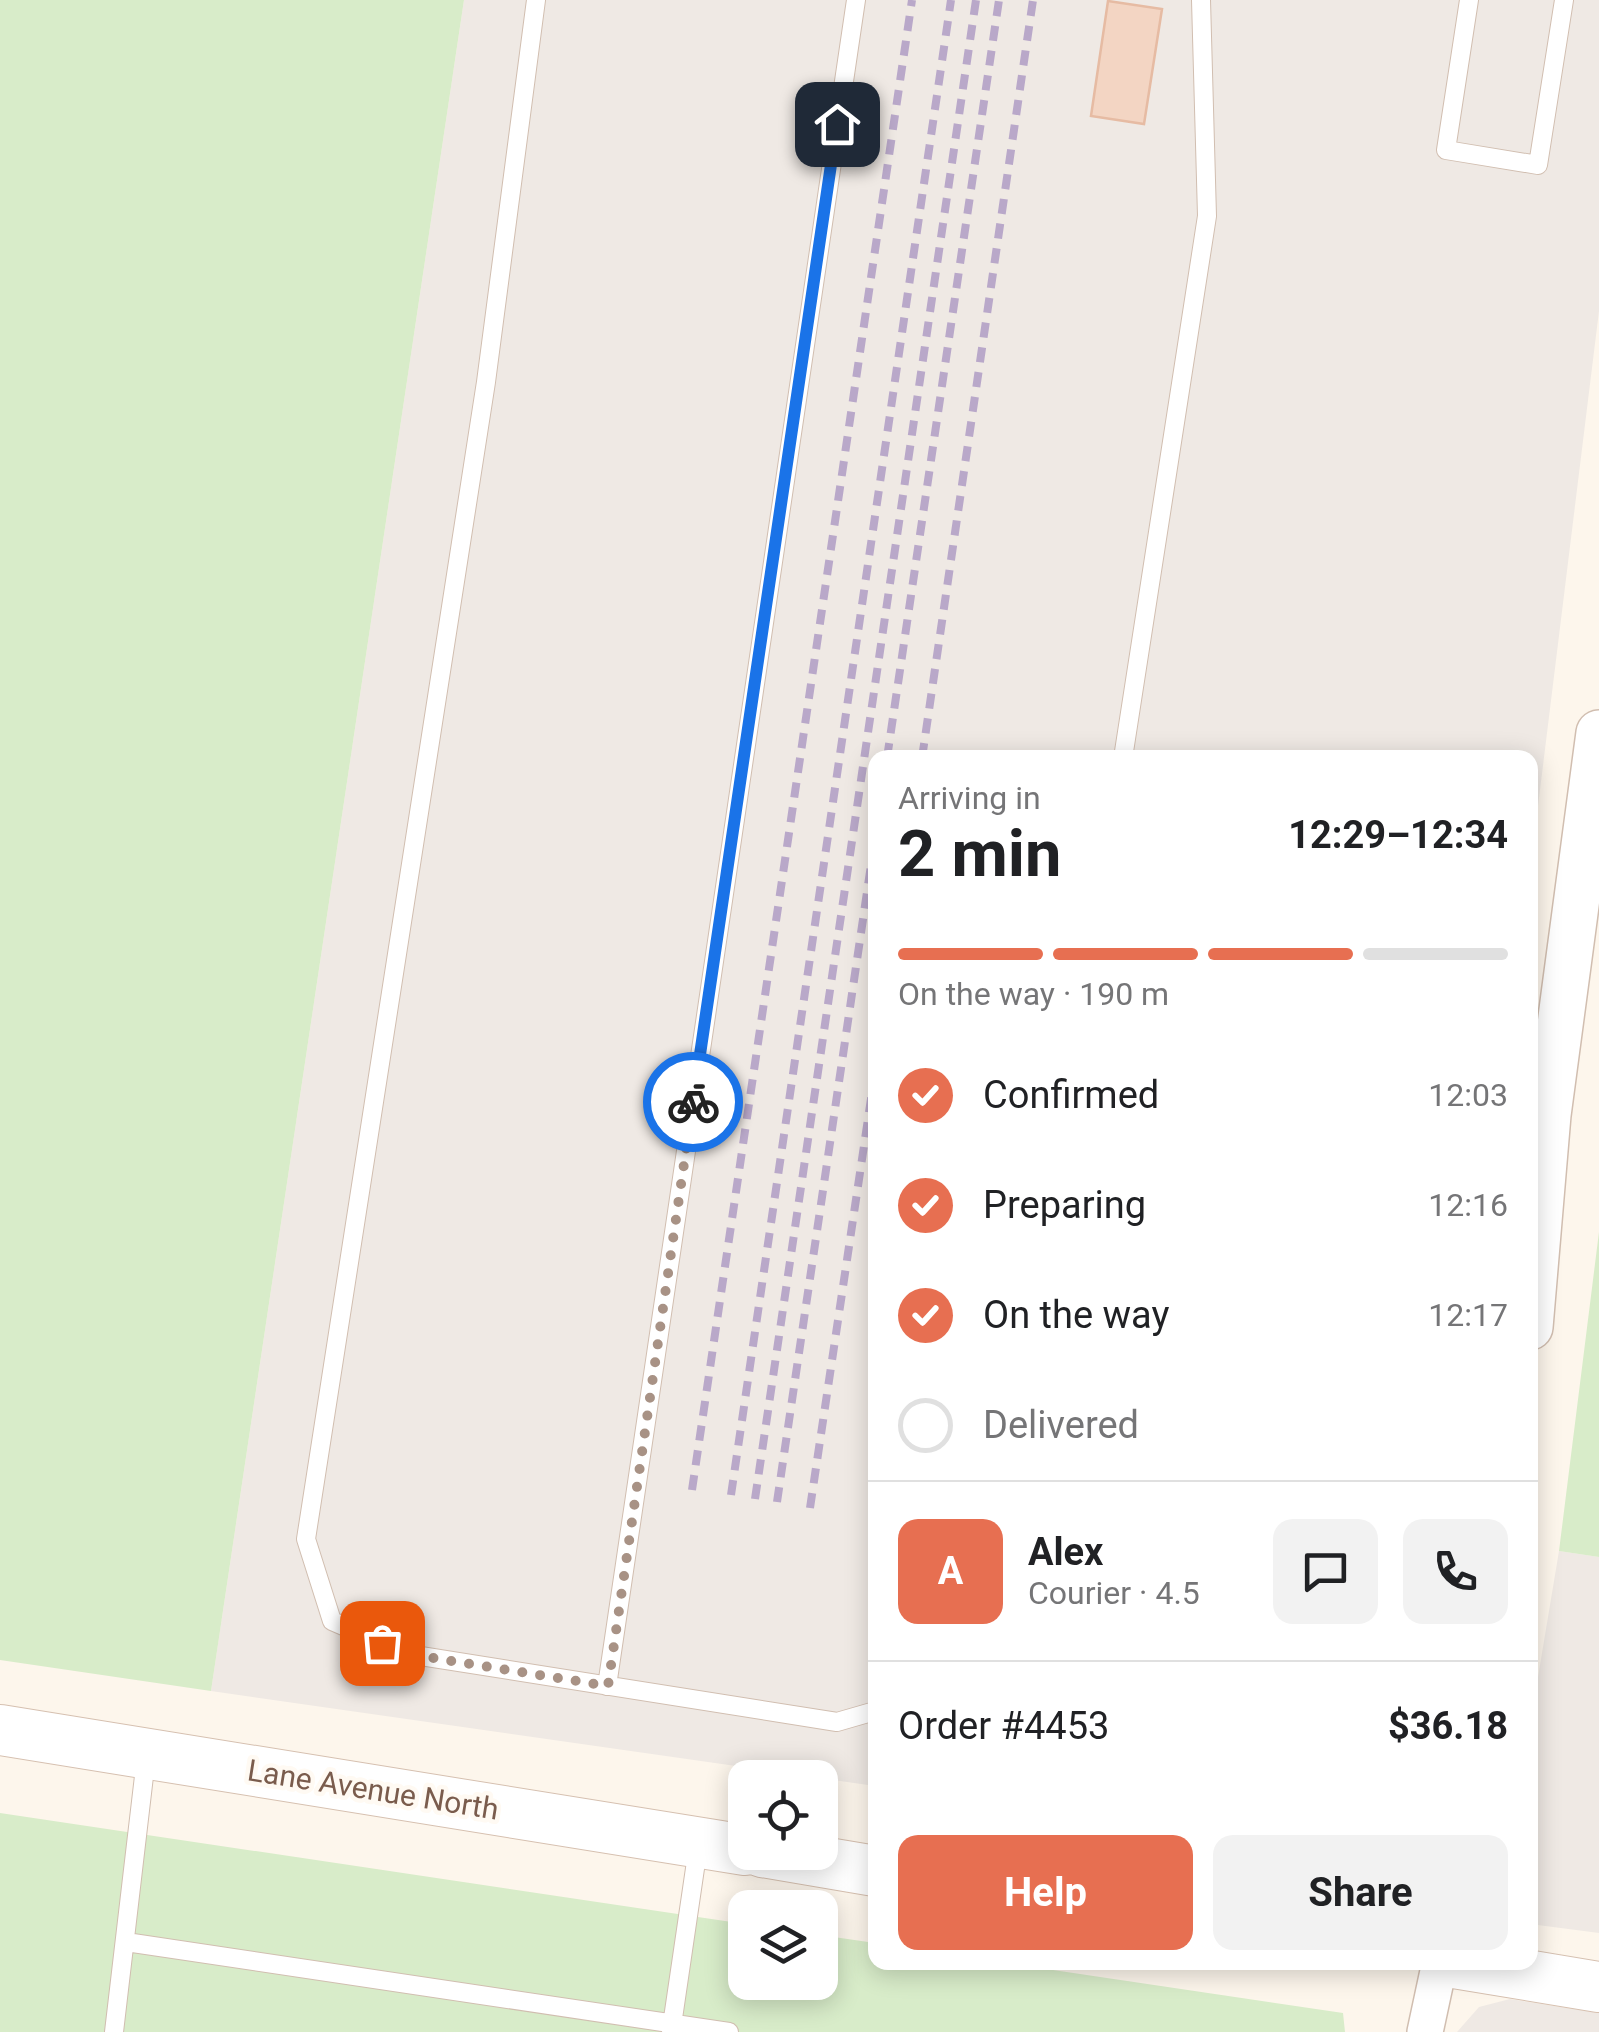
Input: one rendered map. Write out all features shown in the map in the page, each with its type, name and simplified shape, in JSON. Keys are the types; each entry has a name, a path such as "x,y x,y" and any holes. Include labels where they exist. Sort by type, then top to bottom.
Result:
{"main road":[{"name":"Lane Avenue North","path":"0,1730 722,1846"},
{"path":"838,1864 868,1869"},
{"path":"1498,1970 1599,1986"}],"street":[{"path":"1538,1233 1548,1115 1599,732"},
{"path":"1425,2032 1438,1970"}],"lane":[{"path":"536,0 486,382 306,1539 332,1621 408,1654 838,1722 868,1713"},
{"path":"608,1686 856,0"},
{"path":"1123,750 1207,216 1201,0"},
{"path":"1468,0 1446,150 1538,164 1564,0"},
{"path":"114,2032 146,1753"},
{"path":"672,2028 722,1846"},
{"path":"126,1942 672,2028 729,2032"}],"shaded area":[{"path":"464,0 1599,0 1599,311 1538,806 1538,750 868,750 868,1785 838,1781 838,1760 728,1760 728,1765 211,1691"},
{"path":"1559,1551 1599,1557 1599,1933 1538,1925 1538,1677"},
{"path":"1510,1999 1599,2013 1599,2032 1457,2032 1479,2007"}],"green space":[{"path":"0,0 464,0 211,1691 0,1660"},
{"path":"1599,1232 1599,1557 1559,1551"},
{"path":"0,1813 728,1921 728,2000 838,2000 838,1938 868,1942 868,1970 1053,1970 1343,2013 1345,2032 0,2032"}],"building":[{"path":"1108,1 1162,9 1144,124 1091,116"}],"railway":[{"path":"692,1490 912,0"},
{"path":"731,1495 951,0"},
{"path":"755,1499 976,0"},
{"path":"888,750 999,0"},
{"path":"923,750 1033,0"},
{"path":"777,1502 868,885"},
{"path":"810,1508 868,1119"}],"way so far":[{"path":"382,1643 408,1654 608,1686 693,1102"}],"route":[{"path":"693,1102 837,124"}]}
